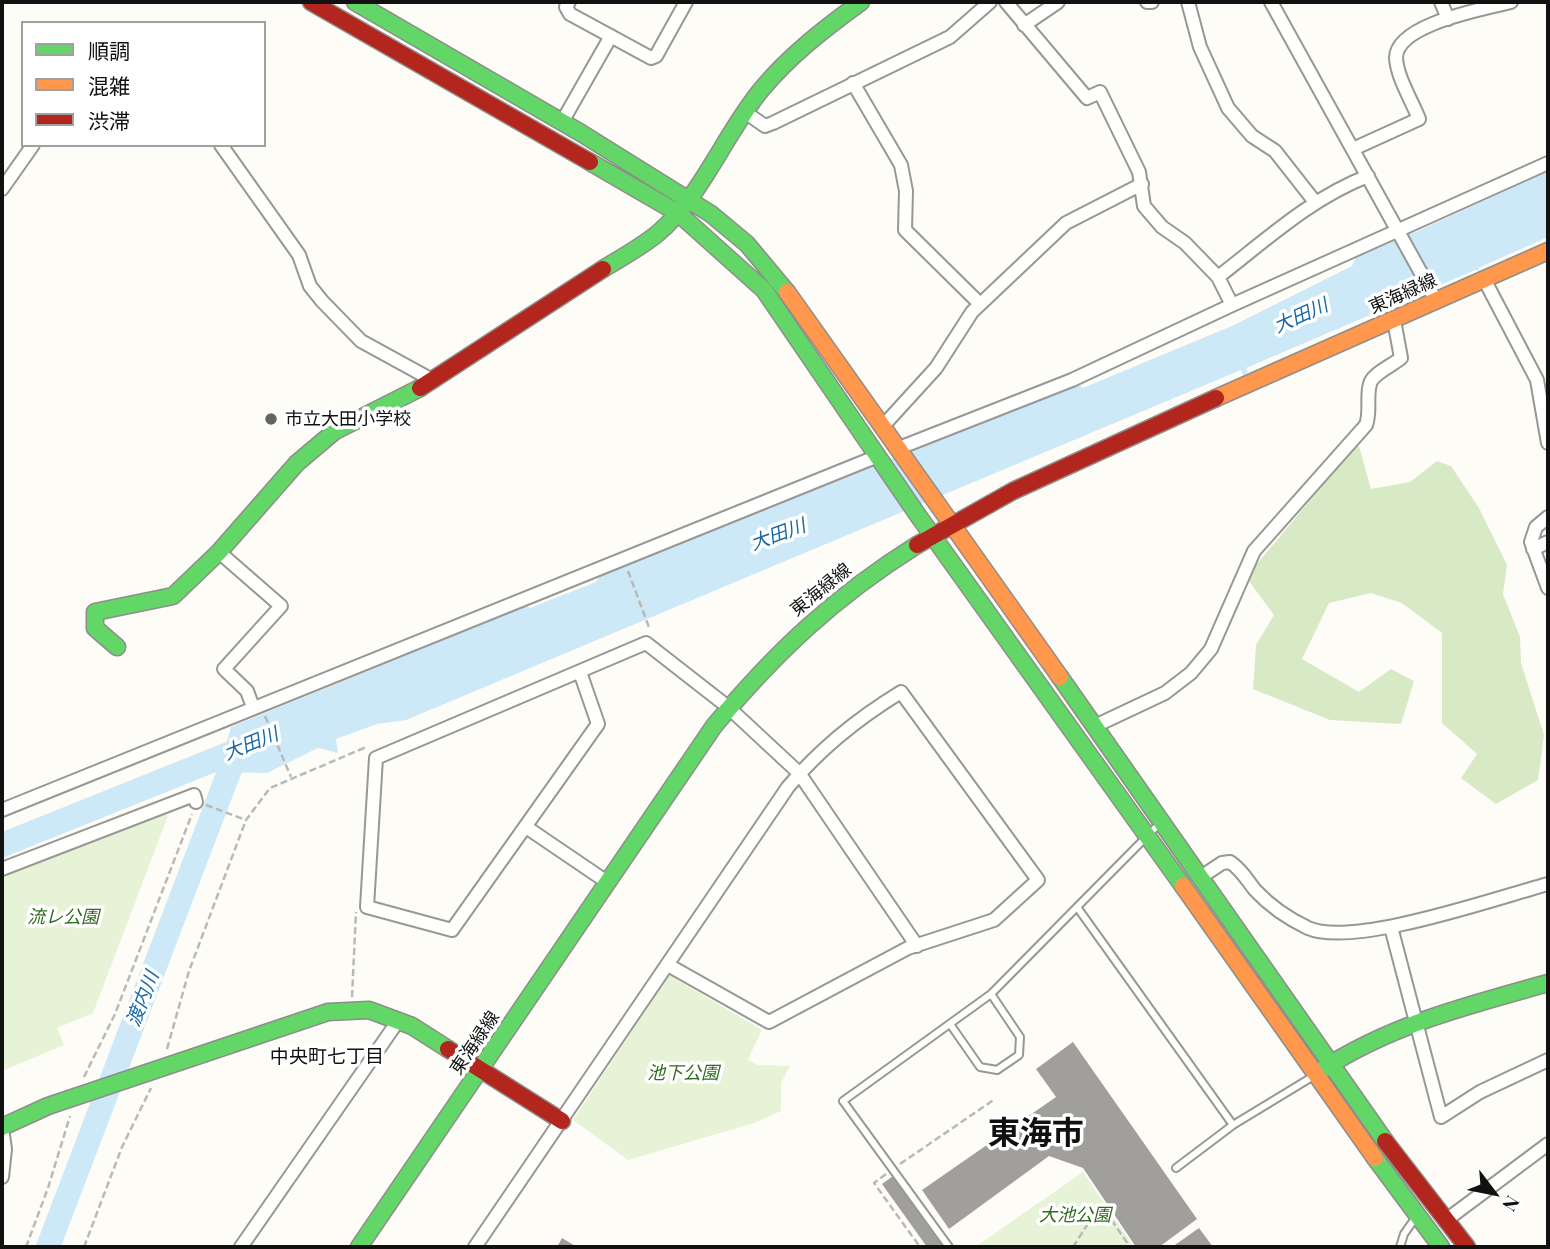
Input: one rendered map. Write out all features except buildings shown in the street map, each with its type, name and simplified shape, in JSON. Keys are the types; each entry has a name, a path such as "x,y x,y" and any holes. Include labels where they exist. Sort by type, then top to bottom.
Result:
{"street":[{"path":"311,2 683,206 747,244 808,318 1331,1063 1466,1247"},
{"path":"357,2 562,122 683,206 708,236 764,290 917,514 1147,835 1314,1076 1416,1217 1441,1247"},
{"path":"569,2 566,7 570,14 651,58 656,56 686,2"},
{"path":"744,112 765,126 950,37 990,2"},
{"path":"1006,2 1087,98 1100,92 1139,172 1144,206 1162,227 1185,243 1218,277 1232,304"},
{"path":"1024,25 1058,2"},
{"path":"1188,2 1200,47 1228,108 1252,136 1275,151 1315,202"},
{"path":"1271,2 1434,297"},
{"path":"1441,2 1448,19"},
{"path":"1353,149 1419,119 1396,61 1398,47 1412,33 1448,19 1511,2"},
{"path":"117,646 95,628 95,612 173,596 219,552 297,463 335,431 434,381 657,234 683,206 744,112 818,32 852,4"},
{"path":"562,122 611,36"},
{"path":"853,83 901,165 906,191 905,230 980,304"},
{"path":"2,189 32,147"},
{"path":"221,147 299,255 310,286 322,301 361,341 434,381"},
{"path":"900,450 1072,380 1232,304 1399,232 1548,163"},
{"path":"1218,277 1315,202 1337,188 1368,176"},
{"path":"883,426 936,368 980,304 1066,223 1142,184"},
{"name":"東海緑線","path":"359,1247 728,707 814,617 931,533 951,522 1119,439 1394,320 1434,297 1548,251"},
{"path":"1484,279 1537,380 1548,443"},
{"path":"1095,726 1165,693 1191,673 1211,649 1254,551 1366,425 1370,412 1370,384 1374,377 1401,358 1394,320"},
{"path":"2,810 880,459"},
{"path":"1548,517 1536,527 1531,542 1548,588"},
{"path":"1533,549 1548,542"},
{"path":"219,552 281,606 224,669 247,691 258,709"},
{"path":"580,672 598,724 453,930 367,907 376,758 646,643 728,707 799,773 917,946"},
{"path":"475,1247 799,773 848,729 901,692 1038,880 994,920 908,948 769,1022 668,965"},
{"path":"2,869 194,795 198,802"},
{"path":"526,827 607,882"},
{"path":"1201,877 1222,863 1230,862 1268,903 1308,928 1332,935 1391,927 1548,884"},
{"path":"1391,927 1441,1117 1479,1092 1548,1059"},
{"path":"1314,1076 1331,1063 1415,1024 1548,983"},
{"path":"2,1177 5,1149 2,1127 77,1096 328,1012 369,1010 412,1026 562,1121"},
{"path":"241,1247 398,1021"},
{"path":"1446,1221 1547,1147"}],"lane":[{"path":"949,1247 843,1101 991,994 1162,820"},
{"path":"1077,907 1233,1125"},
{"path":"950,1024 980,1067 997,1070 1019,1055 1020,1037 991,994"},
{"path":"1176,1168 1233,1125 1314,1076"},
{"path":"1400,1247 1404,1234 1416,1217"}],"path":[{"path":"624,561 648,627"},
{"path":"258,709 291,777"},
{"path":"84,1247 122,1147 172,1037 189,971 246,820 270,789 291,777 364,748"},
{"path":"26,1247 77,1096 115,1014 198,802 246,820"},
{"path":"920,1247 874,1183 995,1099"},
{"path":"1073,1247 1093,1216 1104,1209 1130,1247"}],"green space":[{"path":"1358,443 1371,489 1410,482 1437,461 1451,466 1479,508 1507,565 1503,594 1520,637 1521,663 1544,735 1538,780 1496,804 1461,778 1477,754 1442,723 1442,633 1402,603 1371,593 1329,603 1302,659 1359,692 1391,669 1414,681 1401,724 1330,720 1253,689 1256,645 1274,615 1246,577"},
{"name":"流レ公園","path":"161,810 168,816 93,1013 57,1028 64,1045 2,1071 2,875"},
{"name":"池下公園","path":"669,975 762,1030 748,1059 757,1065 790,1066 781,1083 781,1111 754,1123 628,1160 573,1120"},
{"name":"大池公園","path":"1083,1172 1134,1247 975,1247"}],"water":[{"path":"1548,171 1548,237 1478,268 1479,271 1475,270 1246,368 1248,373 1243,375 1241,370 406,720 377,724 336,739 338,753 318,748 267,773 218,772 231,727 527,606 530,608 596,582 599,577 1077,383 1083,388 1234,325 1352,266 1357,255 1382,242 1416,232"}],"waterway":[{"name":"大田川","path":"2,845 251,745"},
{"name":"渡内川","path":"48,1247 237,751"}],"traffic: fast":[{"path":"355,2 581,133 711,214 747,244 787,292"},
{"path":"603,269 651,239 673,219 700,184 735,126 761,90 808,43 861,2"},
{"path":"590,162 678,213 764,290 917,514 1183,886"},
{"path":"117,647 95,628 95,612 173,596 219,552 297,463 335,431 420,388"},
{"path":"359,1247 714,726 760,674 808,627 859,585 917,545"},
{"path":"1060,677 1385,1141"},
{"path":"1323,1069 1376,1040 1432,1017 1548,983"},
{"path":"2,1127 48,1106 328,1012 369,1010 412,1026 448,1049"},
{"path":"1375,1158 1441,1247"}],"traffic: slow":[{"path":"1216,398 1548,251"},
{"path":"787,292 1060,677"},
{"path":"1183,886 1375,1158"}],"traffic: jam":[{"path":"311,2 590,162"},
{"path":"420,388 603,269"},
{"path":"917,545 1013,491 1216,398"},
{"path":"448,1049 562,1121"},
{"path":"1385,1141 1467,1247"}],"place":[{"name":"市立大田小学校","path":"271,419"}],"district":[{"name":"中央町七丁目","path":"327,1057"},
{"name":"東海市","path":"1036,1134"}]}
